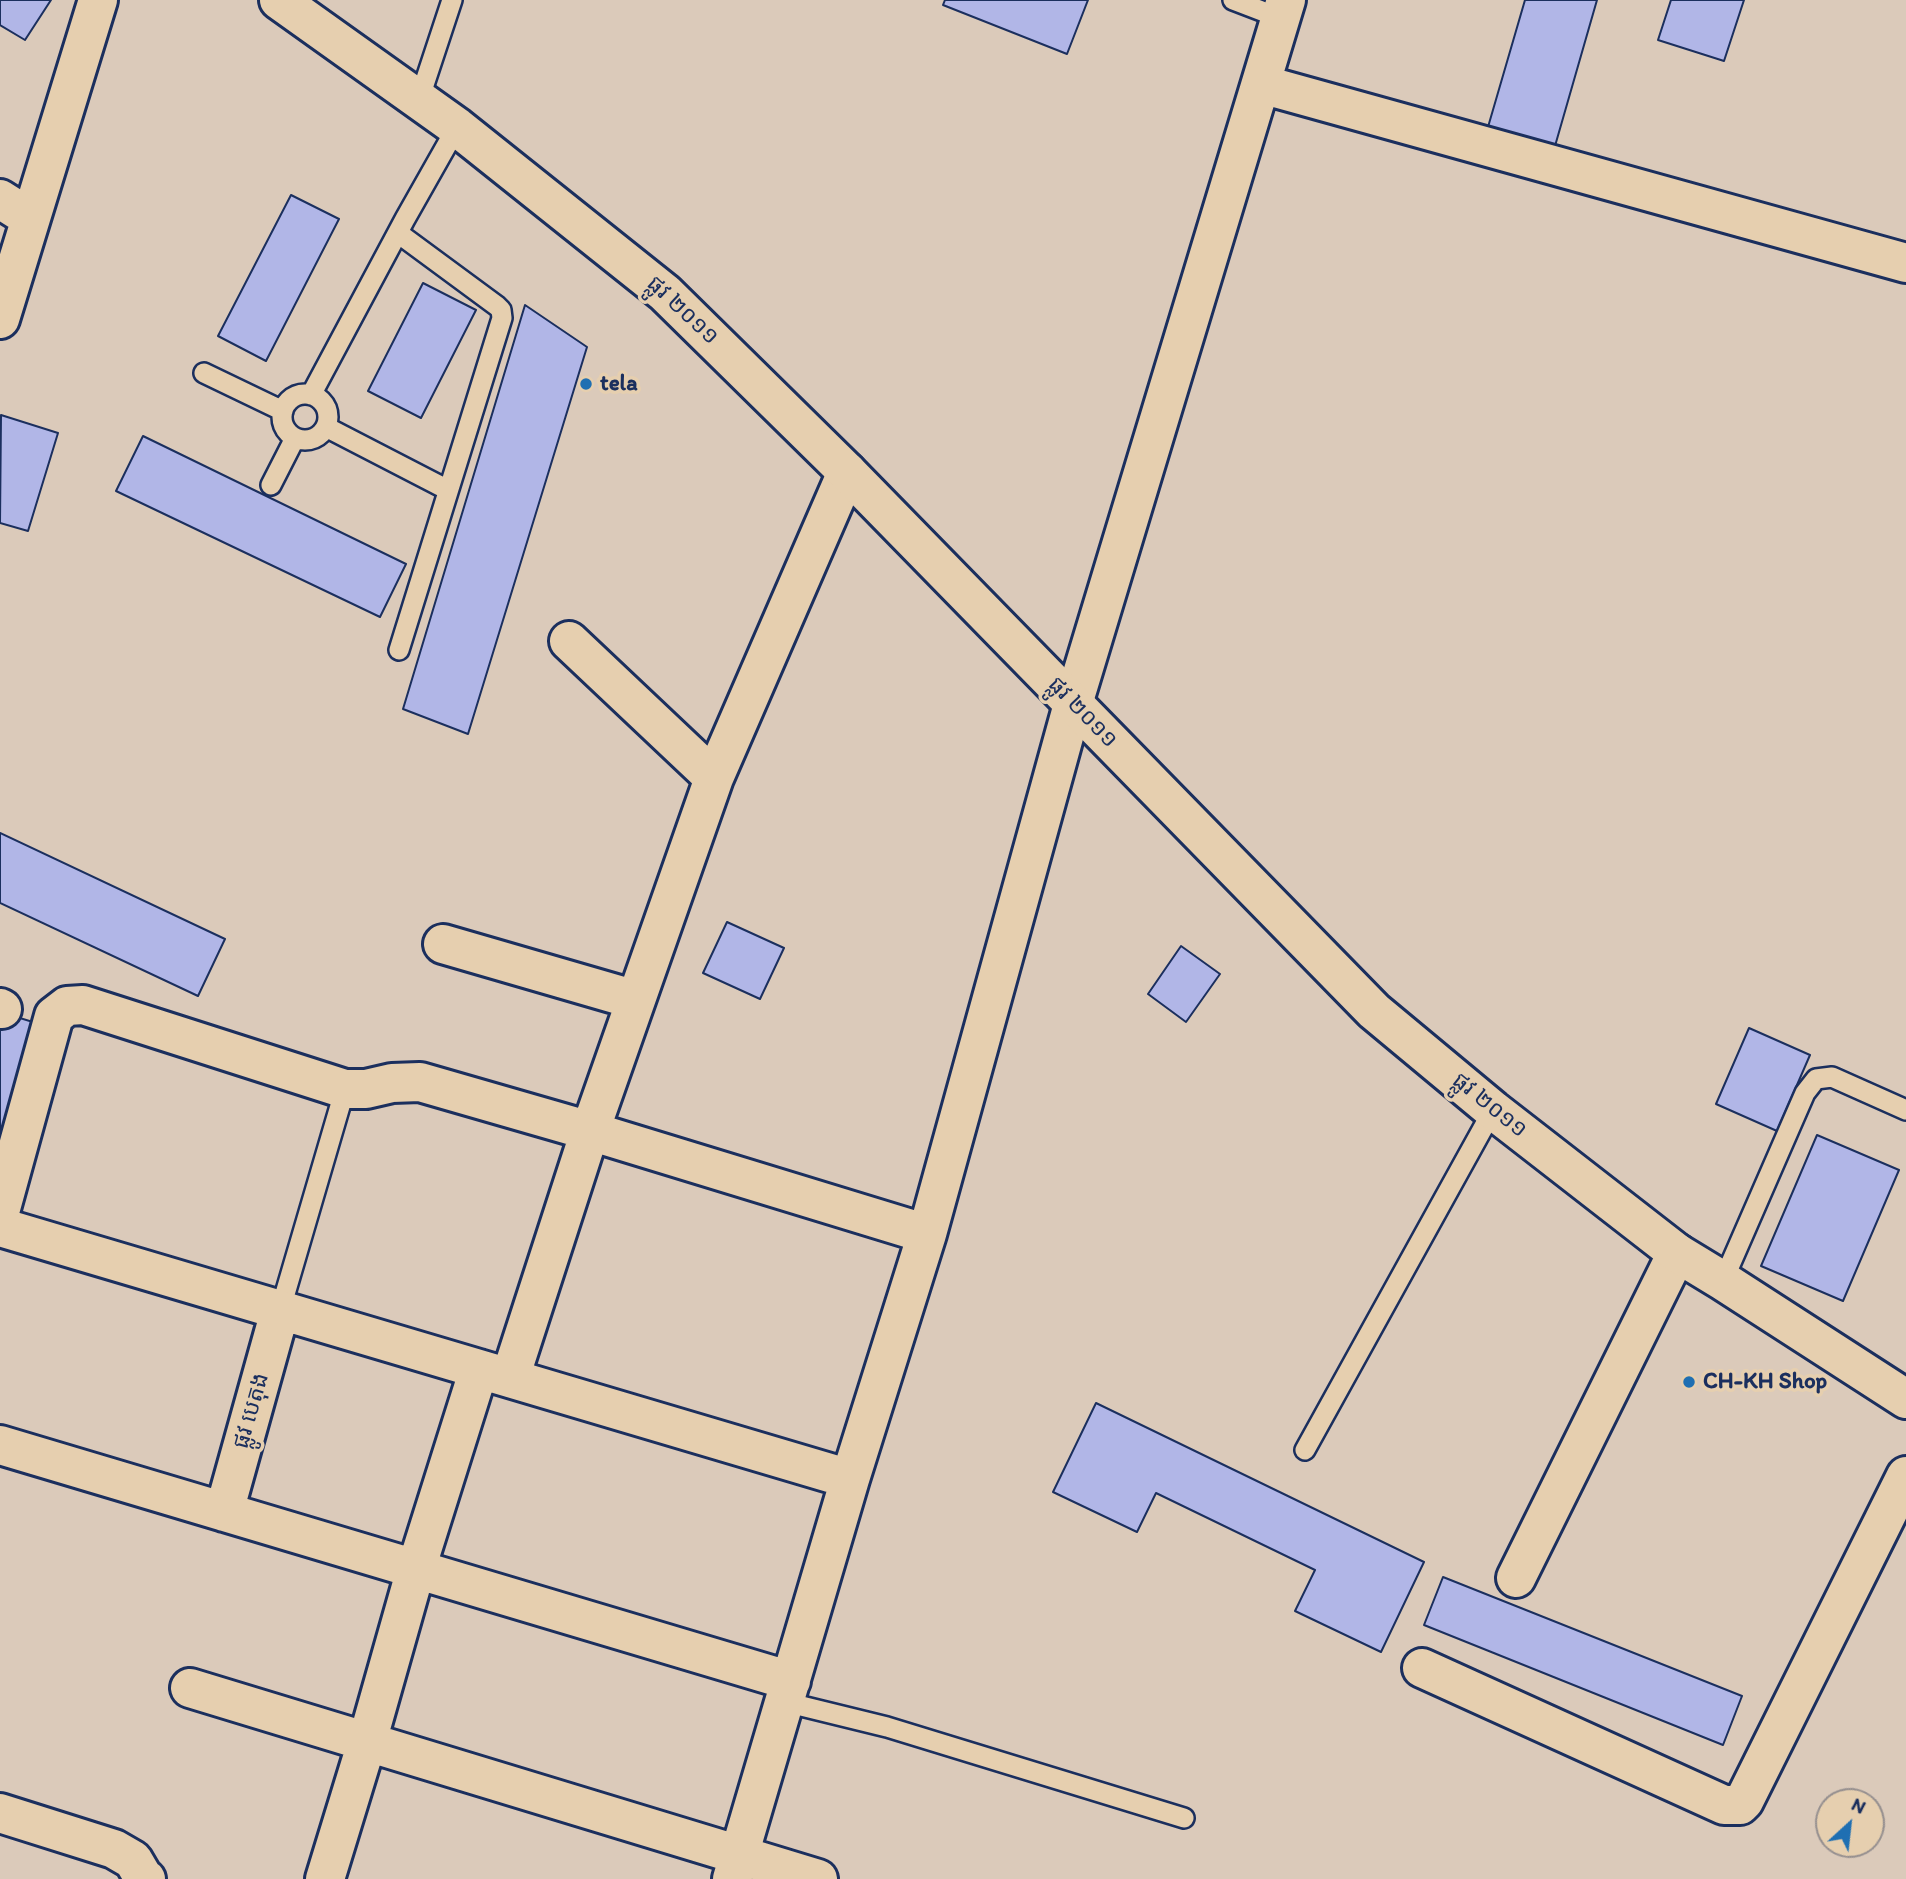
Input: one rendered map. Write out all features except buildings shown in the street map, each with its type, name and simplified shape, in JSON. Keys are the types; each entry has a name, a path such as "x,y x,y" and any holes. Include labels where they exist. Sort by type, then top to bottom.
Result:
{"street":[{"path":"0,318 15,209 98,0"},
{"name":"ផ្លូវ ២០១១","path":"279,0 457,127 665,293 847,472 1374,1011 1493,1110 1677,1253 1906,1399"},
{"path":"736,1867 850,1479 927,1234 1073,704 1283,9"},
{"path":"1261,84 1906,263"},
{"path":"325,1879 416,1569 590,1131 714,778 847,472"},
{"path":"569,641 714,778"},
{"path":"443,944 636,999"},
{"path":"0,1212 54,1016 66,1006 83,1005 345,1089 420,1082 927,1234"},
{"path":"0,1227 850,1479"},
{"path":"1516,1577 1677,1253"},
{"name":"ផ្លូវ បេតុង","path":"224,1512 280,1311"},
{"path":"0,1445 416,1569 788,1691"},
{"path":"1422,1668 1724,1805 1740,1805 1906,1476"},
{"path":"190,1688 367,1742 736,1867 818,1879"},
{"path":"0,1813 114,1849 133,1860 146,1879"}],"lane":[{"path":"419,100 452,0"},
{"path":"1233,0 1283,9"},
{"path":"311,394 457,127"},
{"path":"398,233 497,306 501,310 502,318 399,650"},
{"path":"204,373 283,411"},
{"path":"311,394 323,402 326,408 326,427 316,438 302,440 295,438 286,429 283,424 283,411 286,404 297,396 311,394"},
{"path":"326,427 448,490"},
{"path":"271,485 295,438"},
{"path":"1723,1281 1805,1093 1816,1079 1832,1077 1906,1110"},
{"path":"280,1311 345,1089"},
{"path":"1305,1451 1493,1110"},
{"path":"788,1691 887,1727 1184,1818"}],"place":[{"name":"tela","path":"586,384"},
{"name":"CH-KH Shop","path":"1689,1382"}]}
